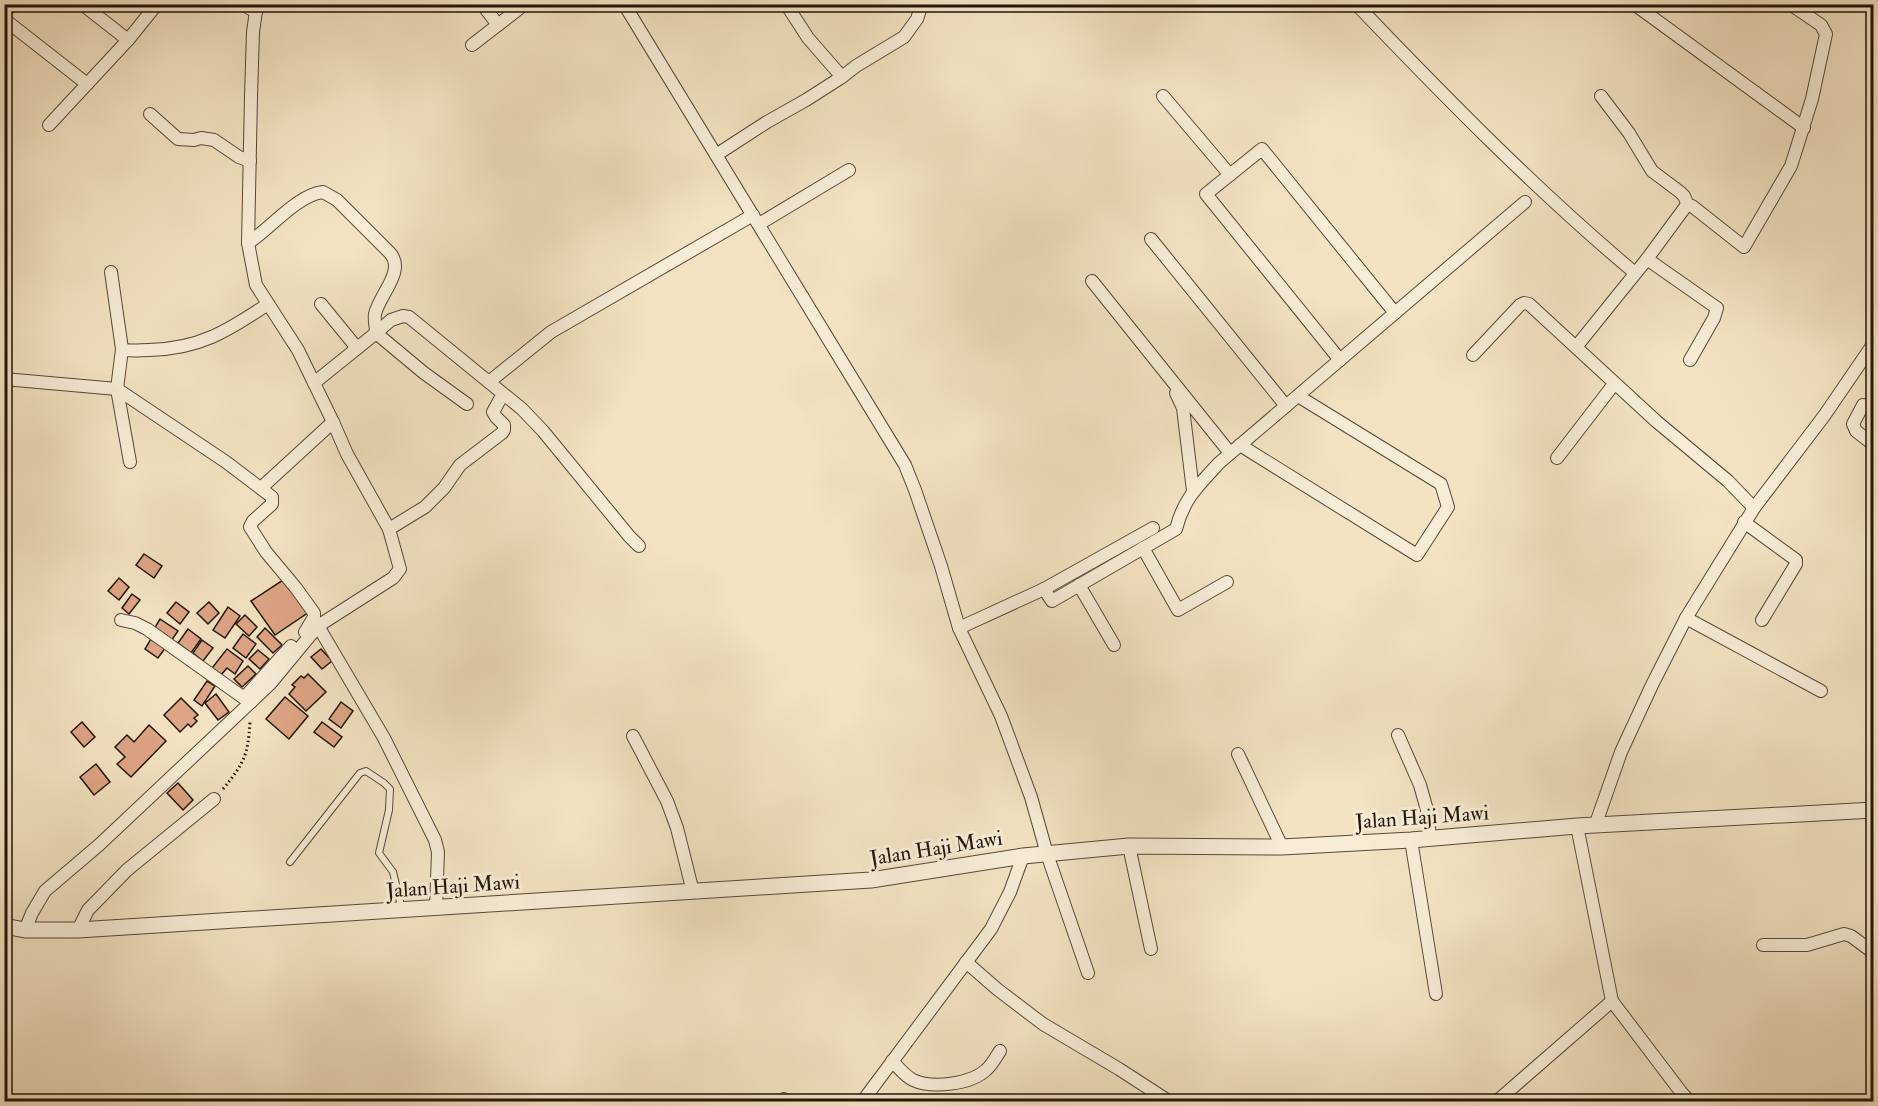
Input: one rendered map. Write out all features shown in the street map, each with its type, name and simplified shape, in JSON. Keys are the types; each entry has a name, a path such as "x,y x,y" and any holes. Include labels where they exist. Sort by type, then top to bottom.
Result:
{"street":[{"path":"4,14 12,4"},
{"path":"82,4 128,40"},
{"path":"49,125 128,40 157,4"},
{"path":"242,4 256,8 251,96 248,243 256,285 298,350 347,454 389,529 400,566 398,573 318,626 270,684 248,700"},
{"path":"482,4 498,25"},
{"path":"472,45 525,4"},
{"path":"624,4 905,465 941,566 959,628 1001,716 1031,797 1047,854 1088,973"},
{"path":"786,4 808,38 842,77"},
{"path":"716,155 904,37 916,19 922,4"},
{"path":"1356,4 1425,76 1584,231 1635,273"},
{"path":"1634,4 1804,128"},
{"path":"1600,96 1629,133 1652,171 1680,192 1688,205 1744,247 1791,166 1815,89 1826,31 1821,25 1790,4"},
{"path":"4,19 87,84"},
{"path":"1163,96 1230,175"},
{"path":"150,114 178,139 214,140 239,157 250,161"},
{"path":"1340,360 1206,194 1262,149 1395,313"},
{"path":"489,382 551,332 849,170"},
{"path":"248,243 314,194 323,192 337,200 396,261 395,271 376,313 376,333"},
{"path":"1044,589 1052,601 1176,529 1181,511 1193,491 1219,463 1525,202"},
{"path":"1576,347 1647,259 1683,207 1688,205"},
{"path":"1151,239 1286,406"},
{"path":"1647,259 1717,308 1714,318 1690,360"},
{"path":"111,272 122,349 117,389 130,462"},
{"path":"1092,281 1166,373 1235,449 1417,555 1448,507 1440,484 1298,396"},
{"path":"122,349 166,350 193,344 228,330 268,304"},
{"path":"321,304 357,348"},
{"path":"1473,355 1520,305 1529,304 1614,384 1728,481 1754,508"},
{"path":"314,383 391,320 403,316 409,317 522,409 639,546"},
{"path":"376,333 466,404"},
{"path":"1595,825 1621,752 1686,618 1744,522 1824,416 1874,344"},
{"path":"1166,373 1183,408 1193,491"},
{"path":"4,379 117,389 261,488 273,500 272,504 253,521 250,527 266,552 314,613 306,631 248,700 99,845 45,891 25,930"},
{"path":"1557,458 1614,384"},
{"path":"389,529 425,507 444,488 460,465 502,433 504,425 493,412 503,394"},
{"path":"1863,405 1853,424 1856,431 1874,445"},
{"path":"261,488 333,422"},
{"path":"1744,522 1796,560 1796,564 1762,620"},
{"path":"959,628 1044,589 1153,528"},
{"path":"1143,548 1178,610 1227,582"},
{"path":"1079,585 1114,645"},
{"path":"1686,618 1821,691"},
{"path":"121,620 141,625 248,700"},
{"path":"318,626 384,738 435,840 438,852 436,908"},
{"path":"1398,735 1420,786 1427,810 1430,838"},
{"path":"633,736 667,801 677,828 693,892"},
{"path":"1238,754 1282,847"},
{"path":"78,930 88,910 127,870 214,800"},
{"name":"Jalan Haji Mawi","path":"6,930 78,930 871,880 1023,856 1129,846 1282,847 1411,840 1577,826 1874,810"},
{"path":"1577,826 1612,1001 1690,1101"},
{"path":"1411,840 1436,993"},
{"path":"1129,846 1151,949"},
{"path":"862,1101 991,929 1010,892 1023,856"},
{"path":"1763,945 1808,945 1844,934 1851,936 1874,953"},
{"path":"966,962 1043,1024 1170,1101"},
{"path":"1496,1101 1612,1001"},
{"path":"892,1061 913,1080 932,1084 956,1083 968,1081 987,1070 1000,1051"}],"lane":[{"path":"290,862 360,772 366,771 390,789 389,810 379,853 393,873 402,910"}],"path":[{"path":"214,800 243,764 249,743 248,700"}],"building":[{"path":"144,554 162,566 154,578 136,565"},
{"path":"119,578 129,587 119,600 108,591"},
{"path":"286,578 309,612 275,635 251,601"},
{"path":"132,594 140,600 129,614 122,608"},
{"path":"176,602 189,612 180,624 167,613"},
{"path":"209,602 219,613 208,624 197,613"},
{"path":"228,607 240,616 225,638 213,630"},
{"path":"245,615 257,627 249,636 236,624"},
{"path":"160,619 178,631 171,641 154,629"},
{"path":"265,628 282,645 273,653 257,637"},
{"path":"188,629 201,639 191,653 178,643"},
{"path":"243,634 256,644 246,658 233,648"},
{"path":"152,637 166,647 158,658 145,649"},
{"path":"202,640 213,648 203,661 193,653"},
{"path":"227,649 243,661 235,674 227,668 221,675 212,668"},
{"path":"321,649 332,661 322,669 311,657"},
{"path":"258,650 269,659 260,669 249,659"},
{"path":"248,666 256,674 242,687 234,679"},
{"path":"308,674 326,692 306,711 289,694 295,687 292,685 301,676 304,678"},
{"path":"207,681 215,686 202,706 194,700"},
{"path":"216,694 229,712 218,720 205,703"},
{"path":"285,697 308,716 289,739 266,719"},
{"path":"181,698 198,715 194,718 197,721 191,727 188,724 180,732 164,715"},
{"path":"341,702 353,711 341,728 329,719"},
{"path":"82,722 95,737 84,747 71,732"},
{"path":"322,722 342,737 334,747 314,732"},
{"path":"149,725 166,741 131,777 117,764 125,757 115,747 127,735 134,742"},
{"path":"96,764 110,782 94,795 80,777"},
{"path":"178,783 193,800 183,810 167,793"}]}
